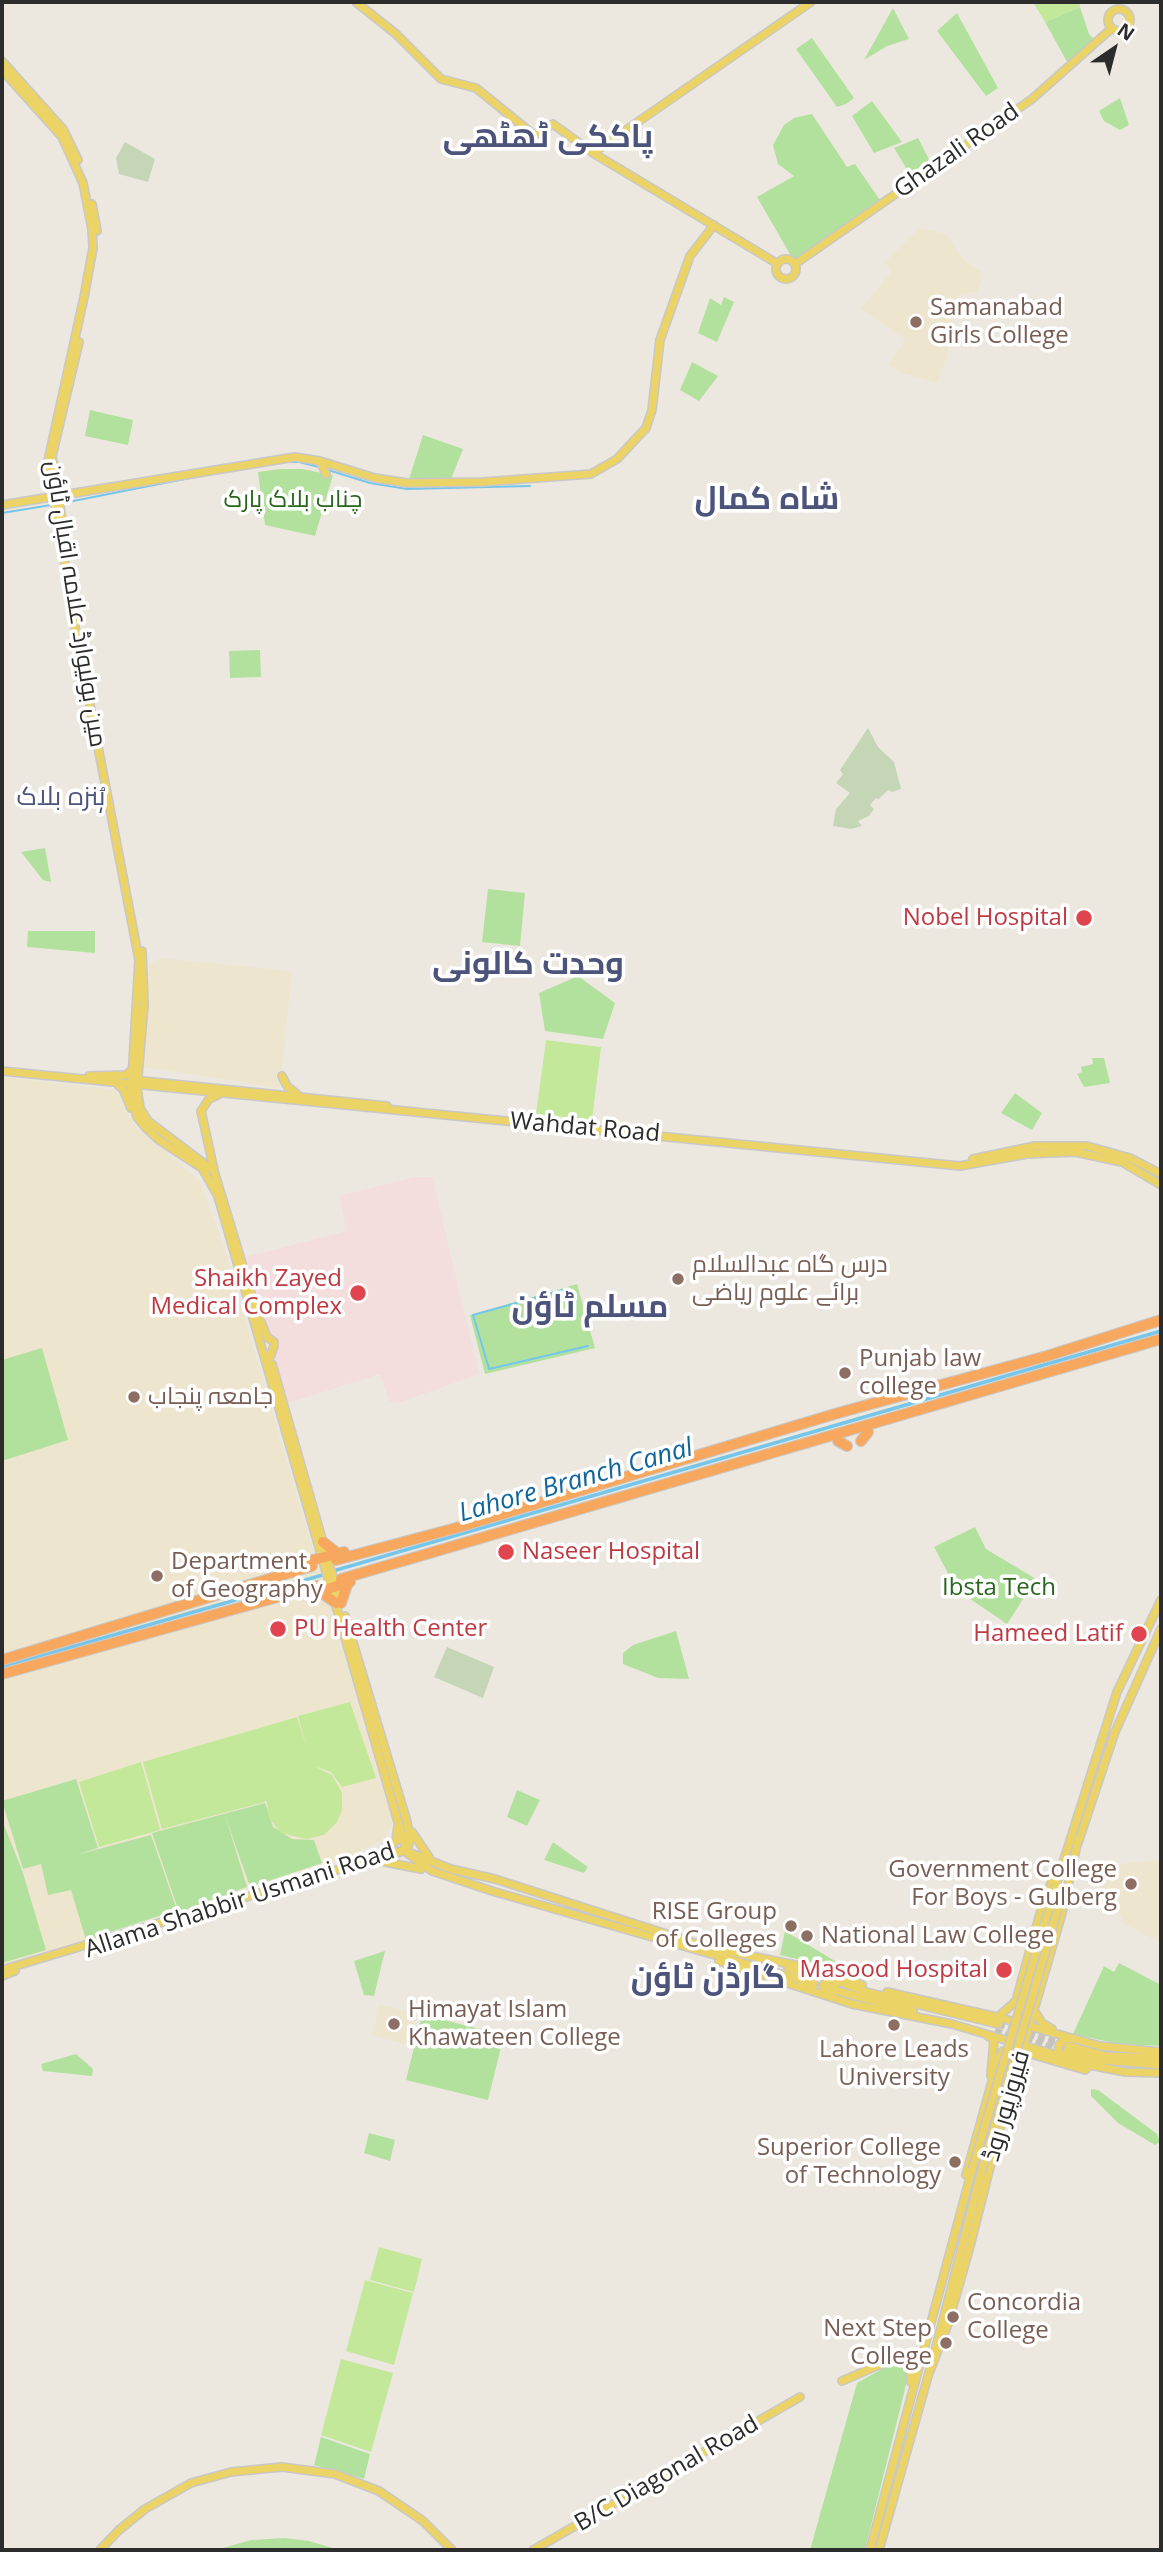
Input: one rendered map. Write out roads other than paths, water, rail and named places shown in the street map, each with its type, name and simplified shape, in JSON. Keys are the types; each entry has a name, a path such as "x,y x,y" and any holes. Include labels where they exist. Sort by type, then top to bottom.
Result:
{"highway":[{"path":"1119,1333 1161,1313"},
{"path":"2,1660 179,1608 324,1557 474,1521 699,1456 712,1448 817,1413 956,1376 991,1371 1161,1320"},
{"path":"2,1674 185,1622 202,1621 318,1589 486,1535 1159,1340"},
{"path":"706,1471 843,1443 868,1432 973,1398 995,1386"},
{"path":"861,1441 868,1432"},
{"path":"337,1582 338,1603"},
{"path":"318,1589 338,1603"}],"main road":[{"path":"356,2 396,34 440,79 476,88 534,135 553,124 593,153 778,264"},
{"path":"593,153 811,2"},
{"path":"1110,2 1128,14 1129,24 1121,31 1112,28 1108,19 1116,7"},
{"name":"Ghazali Road","path":"795,264 1032,99 1112,28"},
{"name":"مین بولیوارڈ علامہ اقبال ٹاؤن","path":"2,61 63,129 74,149 90,192 97,231 97,251 52,456 57,502"},
{"name":"مین بولیوارڈ علامہ اقبال ٹاؤن","path":"2,70 62,137 83,183 92,229 93,247 84,297 49,450 144,960 135,1082"},
{"path":"2,505 57,502 269,459 305,457 324,468 407,483 590,474 617,459 641,436 651,415 660,340 691,256 714,225"},
{"path":"787,259 795,264 795,275 787,279 777,274 778,264 787,259"},
{"name":"مین بولیوارڈ علامہ اقبال ٹاؤن","path":"135,1082 133,1069 141,1003"},
{"name":"Wahdat Road","path":"2,1069 116,1083 135,1082"},
{"path":"89,1076 125,1075 133,1069"},
{"name":"Wahdat Road","path":"24,1072 89,1076 219,1092 960,1166 1035,1146 1087,1146 1129,1157 1161,1174"},
{"path":"282,1076 287,1086 300,1097"},
{"path":"135,1082 137,1117"},
{"path":"135,1082 141,1108 148,1121 213,1174 268,1346 324,1557"},
{"path":"116,1083 123,1089 137,1117 159,1140 213,1174"},
{"path":"219,1092 209,1098 201,1111 213,1174 268,1346 324,1557 337,1582 338,1603 403,1823 406,1850 434,1867 533,1897"},
{"name":"Wahdat Road","path":"280,1098 300,1097 838,1147 959,1162 1064,1151 1122,1163 1161,1182"},
{"path":"1122,1163 1161,1182"},
{"path":"1060,1887 1063,1858 1117,1692 1161,1600"},
{"name":"فیروزپور روڈ","path":"870,2550 966,2189 1060,1887 1079,1840 1115,1732 1161,1629"},
{"path":"377,1859 396,1841 403,1823"},
{"path":"403,1823 434,1867"},
{"name":"فیروزپور روڈ","path":"930,2371 952,2312 1016,2074 1022,2042 1030,2026 1079,1840"},
{"name":"Allama Shabbir Usmani Road","path":"2,1973 406,1850"},
{"path":"1022,2042 1014,2028 1016,2001 1047,1893 1055,1869 1063,1858"},
{"path":"377,1859 434,1867 533,1897 852,2004 966,2028 997,2025"},
{"path":"533,1897 489,1885 810,1974 815,1982 811,1987 745,1969"},
{"name":"فیروزپور روڈ","path":"879,2550 1060,1887"},
{"path":"669,1942 809,1982"},
{"path":"730,1953 826,1970 886,1992 997,2025 1034,2047 1089,2059 1161,2065"},
{"path":"800,1966 855,1988 920,2006"},
{"path":"918,2017 827,1992 823,1985 829,1981 856,1992 1014,2028"},
{"path":"830,1989 997,2025 1014,2028 1030,2026 1112,2049 1161,2052"},
{"name":"فیروزپور روڈ","path":"997,2025 1016,2001"},
{"path":"1034,2010 1042,2023 1057,2033"},
{"name":"فیروزپور روڈ","path":"966,2028 994,2039 992,2080 967,2174 966,2189"},
{"path":"1034,2047 1030,2043 1030,2035 1040,2029"},
{"path":"1082,2041 1065,2038 1058,2051 1161,2059"},
{"path":"992,2080 1000,2054 1005,2050 1017,2055 1016,2074"},
{"path":"1066,2052 1090,2066 1125,2072 1161,2073"},
{"path":"1016,2074 1023,2057 1031,2054 1085,2070 1090,2066"},
{"path":"842,2381 895,2358 910,2368 909,2400"},
{"name":"B/C Diagonal Road","path":"533,2550 801,2399 540,2550"},
{"path":"103,2550 119,2529 145,2509 191,2483 231,2472 282,2467 335,2474 379,2491 435,2530 450,2550"},
{"path":"899,2478 903,2488"}],"waterway":[{"path":"283,462 299,462 319,467"},
{"path":"328,470 370,483 407,489 530,486"},
{"path":"63,503 205,475"},
{"path":"2,513 51,505"},
{"path":"563,1290 473,1315 489,1369 588,1346"},
{"name":"Lahore Branch Canal","path":"333,1571 1161,1331"},
{"name":"Lahore Branch Canal","path":"2,1667 326,1574"}],"tunnel":[{"path":"998,2024 1068,2046"},
{"path":"995,2031 1062,2051"}],"place":[{"name":"Samanabad Girls College","path":"916,322"},
{"name":"Nobel Hospital","path":"1084,918"},
{"name":"درس گاہ عبدالسلام برائے علوم ریاضی","path":"678,1279"},
{"name":"Shaikh Zayed Medical Complex","path":"358,1293"},
{"name":"Punjab law college","path":"845,1373"},
{"name":"جامعہ پنجاب","path":"134,1397"},
{"name":"Naseer Hospital","path":"506,1552"},
{"name":"Department of Geography","path":"157,1576"},
{"name":"PU Health Center","path":"278,1629"},
{"name":"Hameed Latif","path":"1139,1634"},
{"name":"Government College For Boys - Gulberg","path":"1131,1884"},
{"name":"RISE Group of Colleges","path":"791,1926"},
{"name":"National Law College","path":"807,1936"},
{"name":"Masood Hospital","path":"1004,1970"},
{"name":"Himayat Islam Khawateen College","path":"394,2024"},
{"name":"Lahore Leads University","path":"894,2025"},
{"name":"Superior College of Technology","path":"955,2162"},
{"name":"Concordia College","path":"953,2317"},
{"name":"Next Step College","path":"946,2343"}],"district":[{"name":"پاککی ٹھٹھی","path":"548,138"},
{"name":"شاہ کمال","path":"767,500"},
{"name":"ہُنزہ بلاک","path":"61,798"},
{"name":"وحدت کالونی","path":"528,965"},
{"name":"مسلم ٹاؤن","path":"590,1308"},
{"name":"گارڈن ٹاؤن","path":"708,1979"}],"park label":[{"name":"چناب بلاک پارک","path":"293,500"},
{"name":"Ibsta Tech","path":"999,1588"}]}
